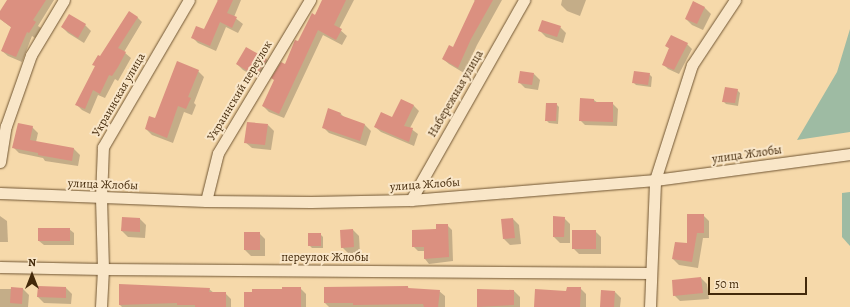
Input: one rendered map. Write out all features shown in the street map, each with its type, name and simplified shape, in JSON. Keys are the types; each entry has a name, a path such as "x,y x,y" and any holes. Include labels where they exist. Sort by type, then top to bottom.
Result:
{"street":[{"path":"0,162 6,126 31,55 64,0"},
{"name":"Украинская улица","path":"102,307 103,269 101,198 103,147 189,0"},
{"name":"Украинский переулок","path":"206,201 218,153 310,0"},
{"name":"Набережная улица","path":"411,200 524,0"},
{"path":"650,307 655,180 692,65 735,0"},
{"name":"улица Жлобы","path":"0,193 206,201 311,202 411,200 655,180 850,154"},
{"name":"переулок Жлобы","path":"0,266 103,269 651,273"}],"shaded area":[{"path":"850,29 850,132 797,140 837,72"},
{"path":"850,192 850,246 842,237 842,193"}],"building":[{"path":"7,0 46,0 33,20 36,22 29,33 27,32 16,57 1,51 11,27 0,19 0,11"},
{"path":"218,0 233,0 227,13 237,17 232,28 220,22 210,46 191,38 196,26 204,29"},
{"path":"322,0 346,0 334,25 342,29 336,40 318,30 279,114 262,106 274,80 271,78 281,62 285,64 295,40 298,41 312,13 315,15"},
{"path":"475,0 493,0 471,39 458,68 442,59 449,45 453,47"},
{"path":"693,1 705,7 697,24 685,19"},
{"path":"129,11 138,17 118,48 126,52 118,67 112,76 109,75 100,94 93,90 85,109 75,105 95,66 92,65 98,55 100,56"},
{"path":"69,14 86,24 78,38 61,27"},
{"path":"542,20 561,26 557,37 538,31"},
{"path":"671,35 688,43 674,70 662,65 669,48 665,46"},
{"path":"246,47 267,59 258,72 256,71 254,75 236,64"},
{"path":"177,61 199,70 188,97 191,98 186,109 178,106 167,138 145,129 149,116 155,118"},
{"path":"520,71 534,73 532,85 518,83"},
{"path":"634,71 650,73 648,85 632,83"},
{"path":"725,87 738,89 735,103 722,102"},
{"path":"580,98 594,99 594,102 613,102 613,122 579,121"},
{"path":"401,99 414,105 404,126 413,128 409,142 374,127 381,112 392,117"},
{"path":"546,103 557,103 556,121 545,121"},
{"path":"328,108 341,113 340,115 365,124 360,141 322,128"},
{"path":"247,122 268,124 265,145 244,143"},
{"path":"18,123 33,126 30,140 74,148 72,161 38,155 38,153 12,148"},
{"path":"687,214 704,214 704,233 697,233 692,262 672,259 675,242 687,243"},
{"path":"553,216 565,217 564,237 553,237"},
{"path":"122,217 140,218 140,232 121,231"},
{"path":"513,218 515,238 503,239 501,219"},
{"path":"436,224 448,224 449,257 424,259 424,247 412,247 412,230 436,229"},
{"path":"38,228 70,228 70,241 38,241"},
{"path":"353,229 354,247 341,248 340,230"},
{"path":"572,230 596,230 596,249 572,249"},
{"path":"244,232 260,232 260,250 244,250"},
{"path":"308,233 321,233 321,246 308,246"},
{"path":"701,277 703,293 673,296 672,280"},
{"path":"119,284 210,288 209,292 226,292 226,307 195,307 195,305 177,305 177,303 119,305"},
{"path":"38,286 66,287 66,298 37,297"},
{"path":"408,286 408,288 440,290 438,307 424,307 423,304 353,305 353,303 324,303 324,287"},
{"path":"11,287 23,288 22,304 10,303"},
{"path":"282,287 301,287 301,307 244,307 244,292 252,292 252,289 282,289"},
{"path":"567,287 581,287 580,307 534,307 535,289 566,291"},
{"path":"477,289 514,290 514,305 477,307"},
{"path":"601,290 615,291 614,307 600,307"}]}
